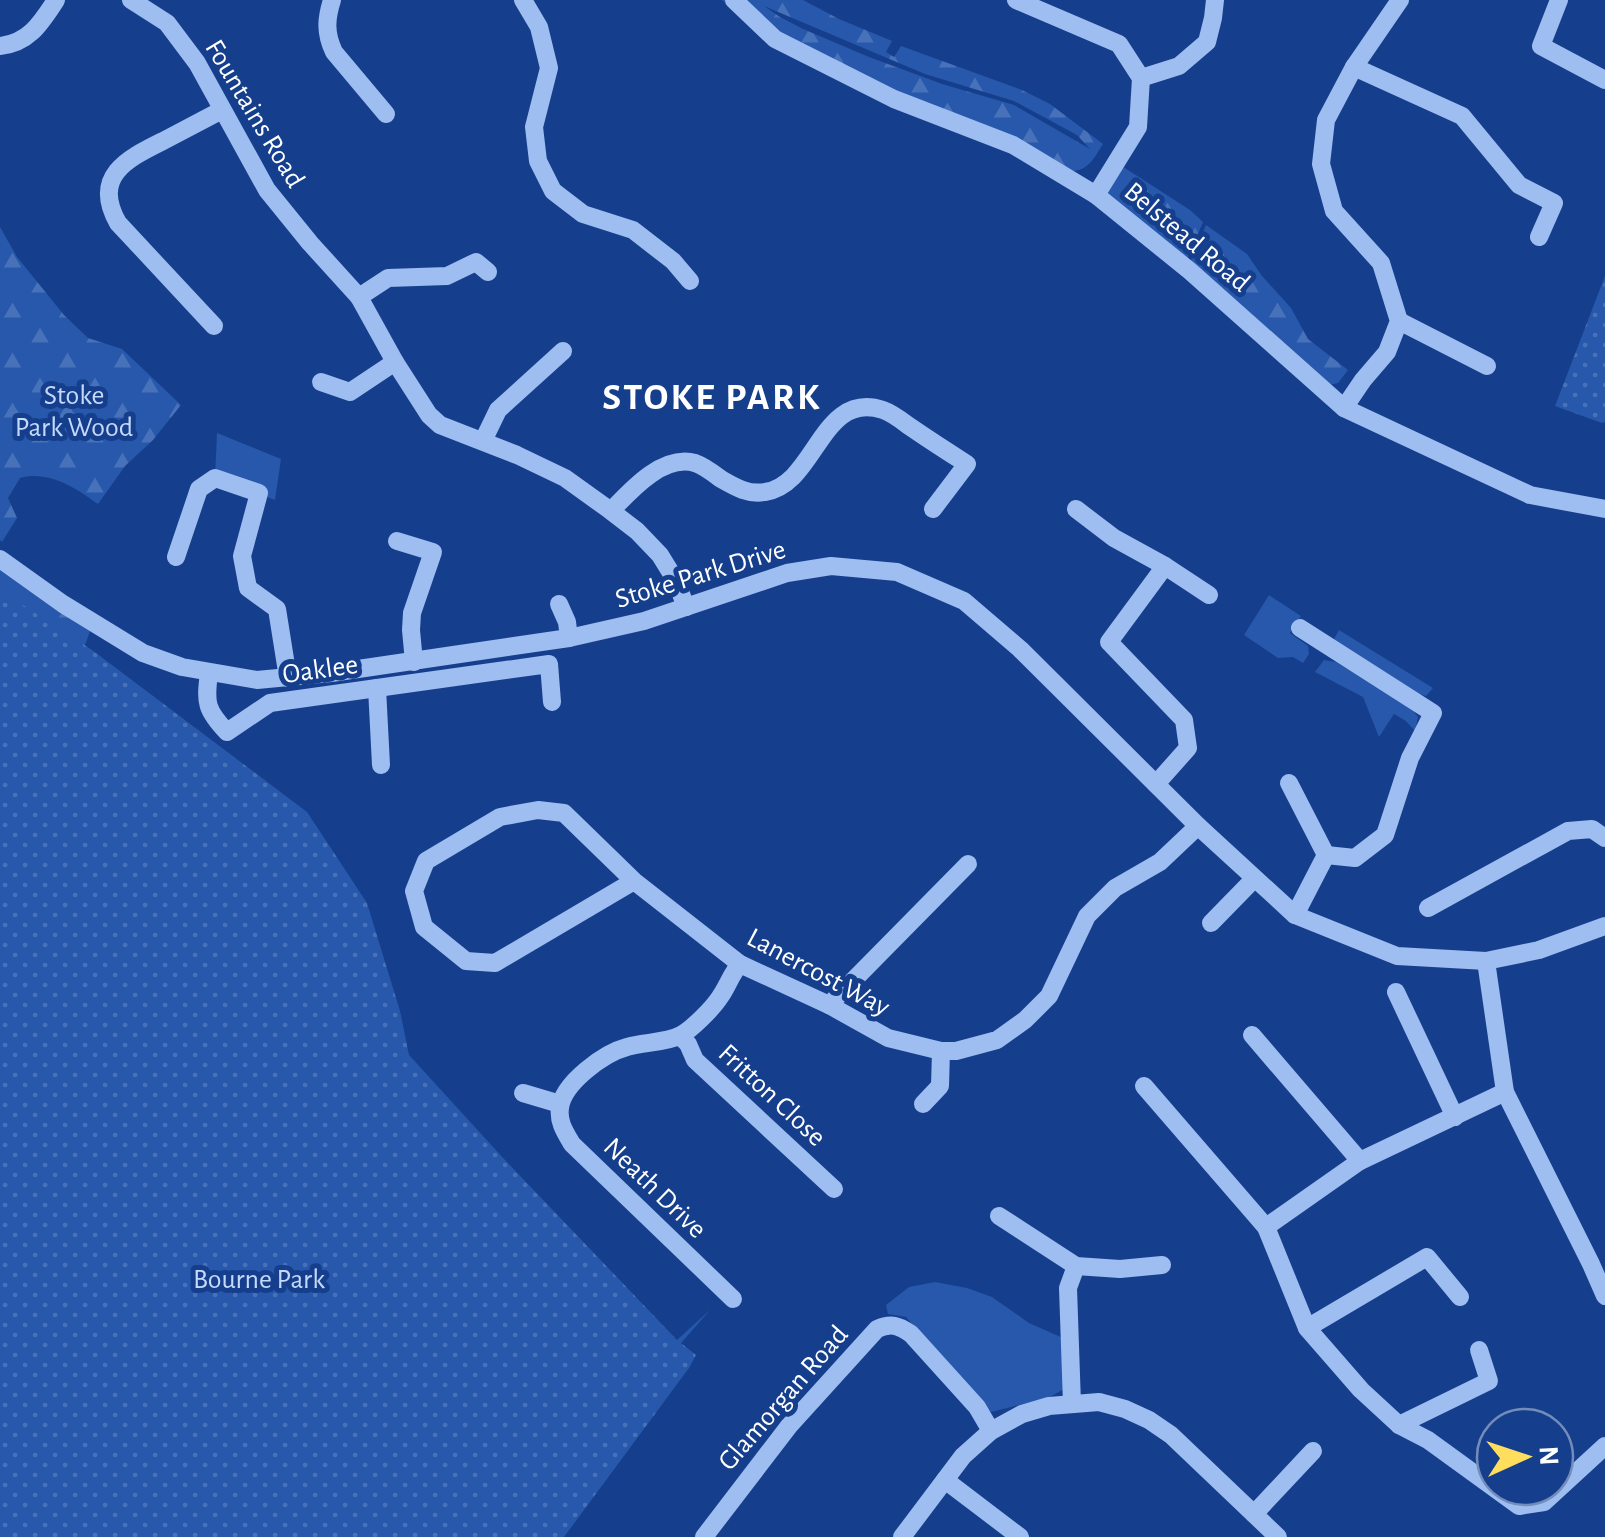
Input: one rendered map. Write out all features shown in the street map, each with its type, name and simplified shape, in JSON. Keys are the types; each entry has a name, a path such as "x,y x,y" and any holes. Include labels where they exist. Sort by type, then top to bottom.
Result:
{"street":[{"path":"0,46 15,44 30,35 56,0"},
{"name":"Fountains Road","path":"131,0 154,6 197,63 267,190 359,297 394,362 429,415 440,425 566,478 612,511 660,555 686,607"},
{"path":"332,0 326,25 330,43 386,114"},
{"path":"522,0 539,27 549,68 534,127 538,162 553,191 584,214 634,230 674,261 690,281"},
{"name":"Belstead Road","path":"734,0 775,40 894,99 1013,145 1096,195 1190,271 1344,408 1530,495 1605,509"},
{"path":"1016,0 1053,7 1118,44 1141,78 1138,126 1096,195"},
{"path":"1141,78 1178,66 1207,42 1214,0"},
{"path":"1344,408 1387,352 1400,321 1381,263 1334,210 1321,164 1326,120 1354,67 1400,0"},
{"path":"1559,0 1541,46 1605,80"},
{"path":"1354,67 1462,116 1519,186 1554,203 1539,237"},
{"path":"214,326 118,223 109,195 116,172 128,158 222,110"},
{"path":"359,297 388,278 447,276 476,262 488,272"},
{"path":"1400,321 1487,366"},
{"path":"483,441 498,410 563,351"},
{"path":"320,382 350,392 394,362"},
{"path":"612,511 656,472 678,462 700,465 747,492 776,490 794,478 831,424 853,410 869,408 886,410 967,464 933,509"},
{"path":"176,557 199,489 215,478 259,493 242,556 248,588 276,609 288,678"},
{"path":"1076,509 1114,538 1209,595"},
{"path":"397,540 435,546 412,612 414,662"},
{"name":"Stoke Park Drive","path":"0,559 63,604 142,652 182,667 257,680 414,662 569,638 644,621 786,572 831,566 898,572 964,601 1020,649 1295,916 1397,956 1486,961 1539,950 1604,928"},
{"path":"1156,784 1188,748 1184,720 1109,642 1164,566"},
{"path":"559,604 569,638"},
{"path":"1300,628 1433,713 1410,758 1384,835 1355,858 1326,855"},
{"name":"Oaklee","path":"209,673 206,699 212,717 227,732 270,703 549,664 552,702"},
{"name":"Oaklee","path":"376,688 380,765"},
{"path":"1289,783 1326,855"},
{"name":"Lanercost Way","path":"634,880 496,963 466,961 424,927 414,891 426,861 500,818 538,810 564,813 634,880 740,964 829,1005 888,1038 942,1051 973,1048 998,1040 1025,1020 1049,996 1087,916 1116,888 1160,862 1198,826"},
{"path":"1428,908 1568,831 1592,829 1605,838"},
{"path":"1295,916 1326,855"},
{"path":"829,1005 968,864"},
{"path":"1211,923 1254,879"},
{"path":"1486,961 1504,1092 1598,1261 1605,1296"},
{"path":"523,1093 560,1104 576,1080 604,1057 632,1046 680,1036 722,996 730,975 740,964"},
{"path":"1396,992 1454,1117"},
{"path":"1252,1035 1360,1161"},
{"name":"Fritton Close","path":"680,1036 695,1060 834,1189"},
{"path":"923,1104 940,1086 942,1051"},
{"path":"1144,1086 1266,1226 1307,1328 1361,1390 1398,1425 1428,1440 1519,1506 1544,1502 1605,1446"},
{"path":"1266,1226 1360,1161 1504,1092"},
{"name":"Neath Drive","path":"560,1104 560,1122 572,1144 733,1298"},
{"path":"999,1216 1076,1266 1120,1269 1162,1265"},
{"path":"1307,1328 1426,1257 1460,1297"},
{"path":"1072,1404 1068,1288 1076,1266"},
{"name":"Glamorgan Road","path":"704,1537 789,1426 876,1329 886,1325 899,1325 911,1334 977,1407 991,1430"},
{"path":"1398,1425 1489,1381 1479,1350"},
{"path":"902,1537 963,1456 991,1430 1049,1406 1099,1402 1125,1408 1171,1435 1278,1537"},
{"path":"1254,1514 1313,1451"},
{"path":"945,1480 1020,1537"}],"green space":[{"path":"722,0 803,0 892,41 886,52 894,57 901,46 1022,90 1050,104 1103,144 1088,165 1074,171 863,86 750,26","holes":["764,6 925,74 1014,101 1077,135 1090,149 1014,105 869,57 803,29"]},
{"path":"1114,161 1203,222 1186,262 1181,262 1103,189"},
{"path":"1206,225 1247,254 1291,308 1308,339 1348,370 1338,383 1329,385 1189,265"},
{"name":"Stoke Park Wood","path":"0,227 17,257 64,315 88,338 122,349 181,405 153,440 125,466 98,504 51,478 20,478 8,498 17,518 2,542 0,540"},
{"path":"1605,276 1605,422 1602,423 1555,406"},
{"path":"217,433 281,459 275,500 215,478"},
{"path":"0,569 90,631 84,648 0,591"},
{"name":"Bourne Park","path":"0,590 92,650 307,812 367,903 400,1011 409,1055 677,1340 710,1310 681,1343 696,1355 689,1368 564,1537 0,1537"},
{"path":"1269,595 1301,616 1290,633 1308,646 1309,654 1303,663 1293,657 1278,658 1244,635"},
{"path":"1339,630 1433,688 1426,696 1419,694 1333,641"},
{"path":"1324,660 1336,662 1409,705 1418,717 1415,731 1394,714 1379,737 1363,697 1315,672"},
{"path":"935,1282 992,1297 1029,1323 1063,1338 1064,1389 1048,1398 991,1412 906,1317 888,1314 886,1305 909,1287"}],"district":[{"name":"STOKE PARK","path":"712,396"}]}
